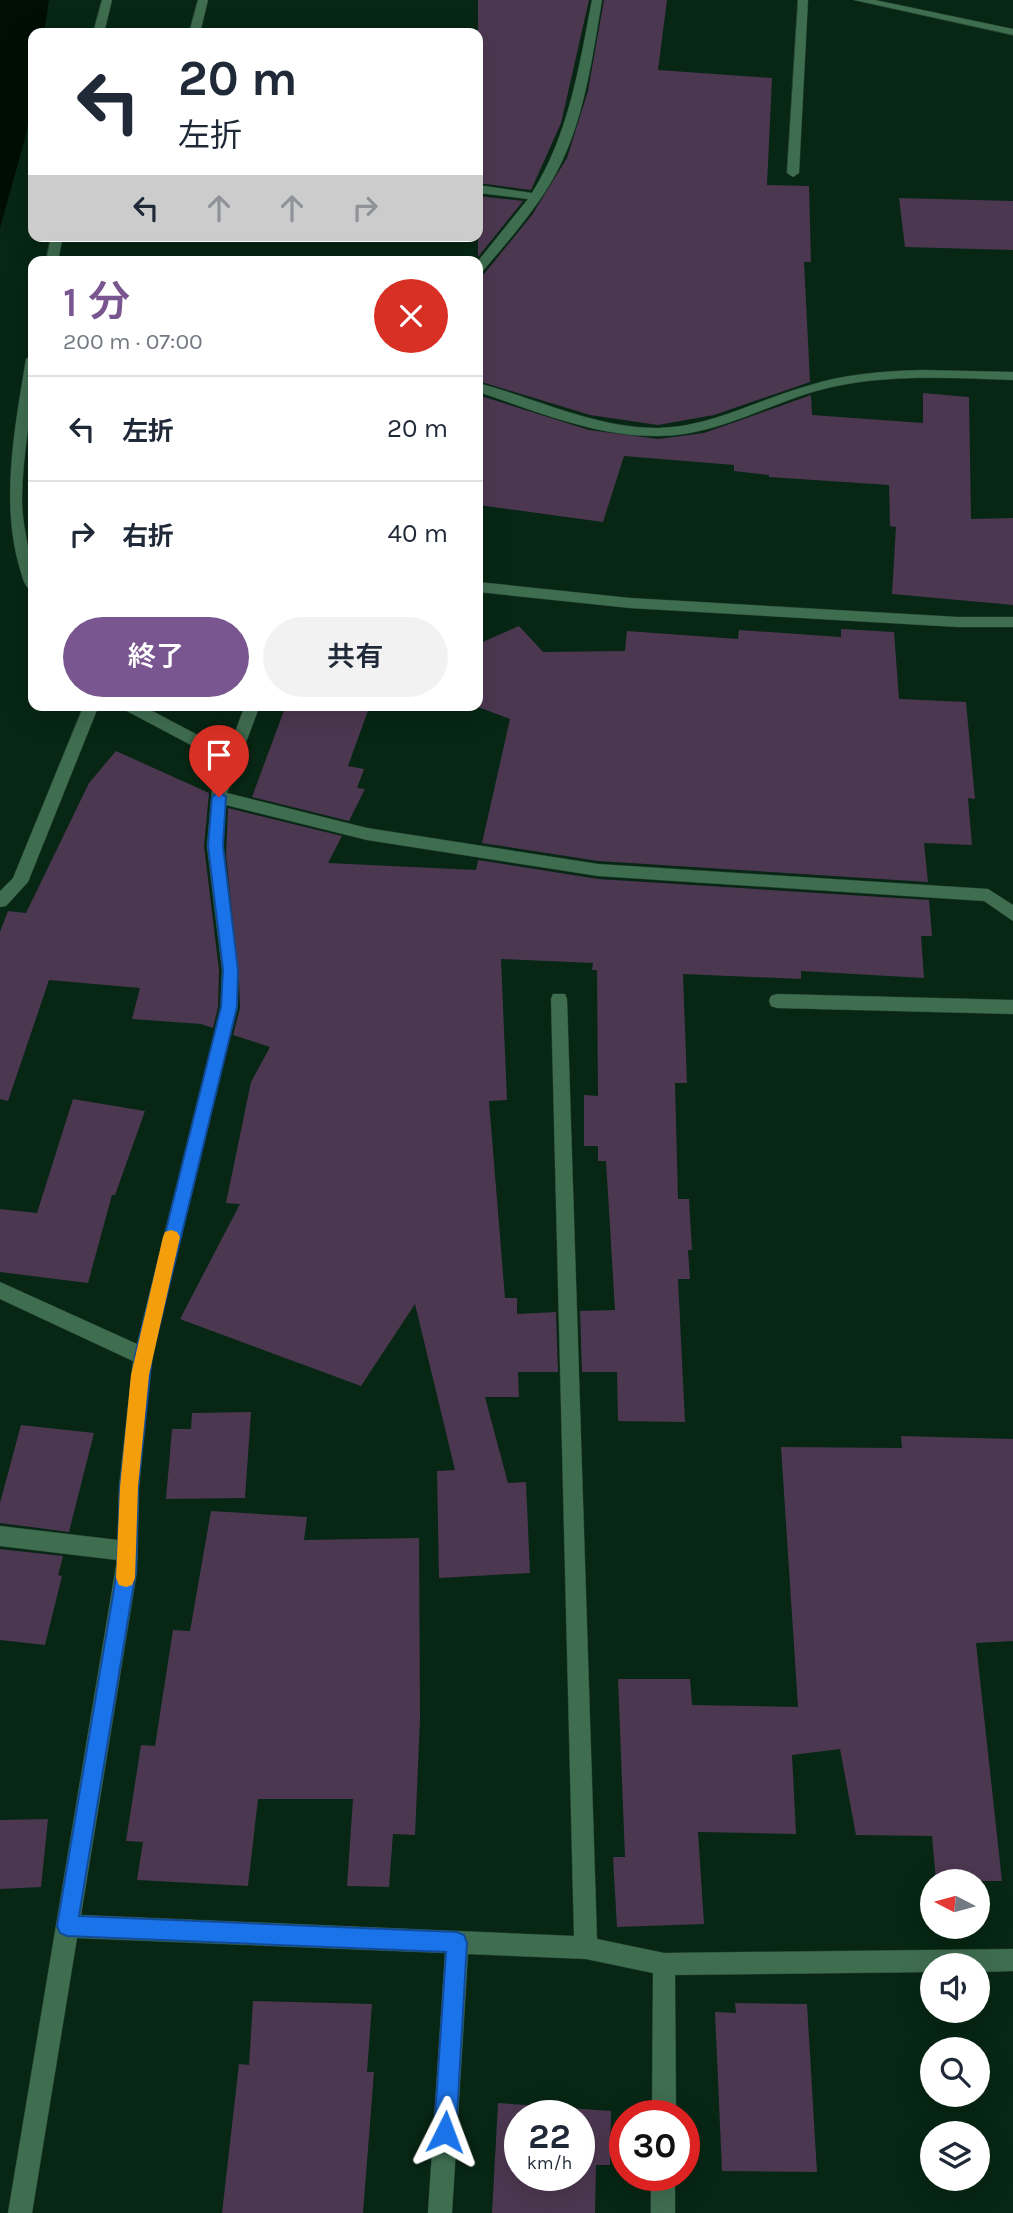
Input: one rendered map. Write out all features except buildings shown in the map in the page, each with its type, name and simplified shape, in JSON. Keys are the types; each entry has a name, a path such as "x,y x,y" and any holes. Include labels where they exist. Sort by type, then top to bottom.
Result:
{"street":[{"path":"99,28 107,0"},
{"path":"195,28 203,0"},
{"path":"483,263 536,198 552,168 577,107 597,0"},
{"path":"793,173 803,0"},
{"path":"859,0 1013,32"},
{"path":"483,190 536,198"},
{"path":"483,389 592,424 656,432 684,431 831,384 870,377 913,372 1013,376"},
{"path":"28,389 14,474 16,517 24,568 28,576"},
{"path":"483,588 630,603 776,613 1013,622"},
{"path":"0,901 20,882 90,711"},
{"path":"139,711 232,760"},
{"path":"20,2213 127,1571 129,1487 143,1356 229,1007 230,970 215,846 219,797 251,711"},
{"path":"219,797 367,834 598,870 988,895 1013,914"},
{"path":"559,999 586,1948"},
{"path":"777,1001 1013,1007"},
{"path":"0,1290 143,1356"},
{"path":"0,1536 127,1551"},
{"path":"67,1926 586,1948 664,1964 1013,1960"},
{"path":"440,2213 457,1943"},
{"path":"664,1964 664,2100"},
{"path":"663,2191 663,2213"}],"shaded area":[{"path":"0,0 49,0 45,28 28,28 28,123 0,228"}],"slow traffic":[{"path":"126,1578 129,1487 140,1375 171,1237"}],"route":[{"path":"219,797 215,846 230,970 229,1007 143,1356 129,1487 127,1571 67,1926 457,1943 445,2132"}]}
